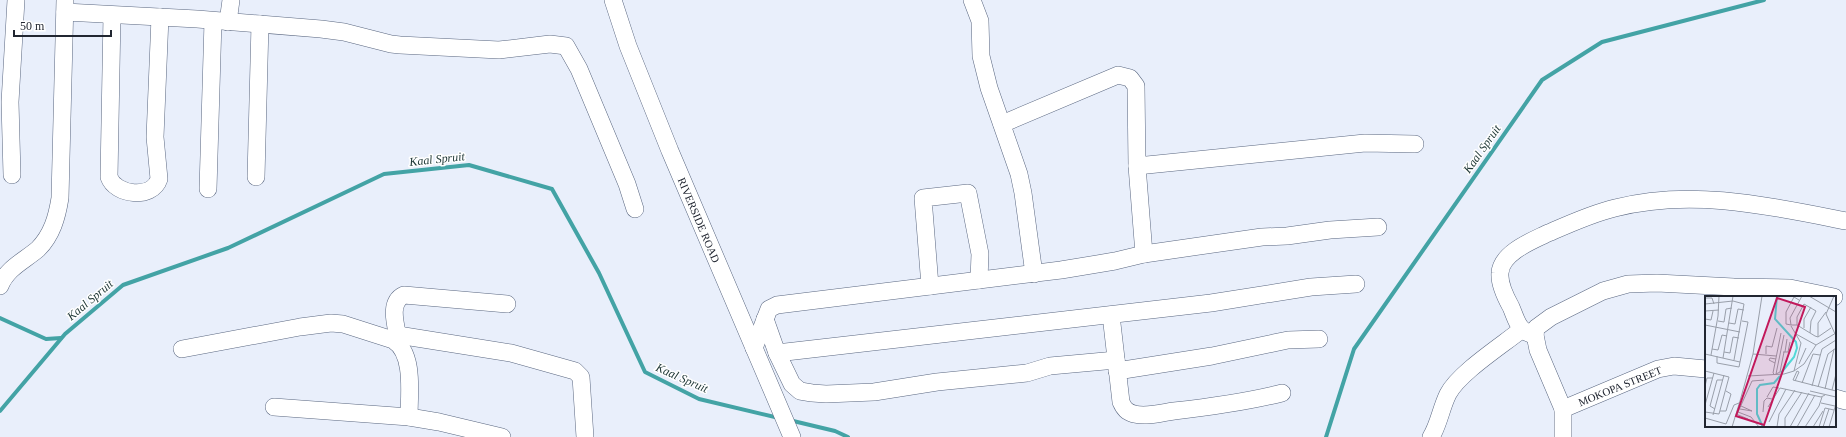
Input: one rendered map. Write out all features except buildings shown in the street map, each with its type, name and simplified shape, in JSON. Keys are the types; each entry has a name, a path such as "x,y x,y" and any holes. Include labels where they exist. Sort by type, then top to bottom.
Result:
{"street":[{"path":"12,175 10,102 16,0"},
{"path":"208,189 221,21 231,0"},
{"name":"RIVERSIDE ROAD","path":"613,0 628,46 670,151 790,433"},
{"path":"972,0 980,21 981,56 1019,174 1034,274"},
{"path":"0,286 5,276 38,248 53,228 57,217 60,198 65,6 112,15 221,21 344,32 396,45 499,50 550,44 566,46 579,69 627,184 635,209"},
{"path":"112,15 109,177 112,184 116,187 141,192 153,189 157,186 159,179 155,137 160,17"},
{"path":"256,176 260,24"},
{"path":"1002,124 1118,75 1130,78 1136,86 1136,166 1144,254"},
{"path":"1136,166 1365,143 1415,144"},
{"path":"930,286 923,198 932,196 968,193 980,254 979,280"},
{"path":"1563,437 1563,409 1538,350 1502,285 1500,273 1502,265 1514,251 1541,236 1615,207 1692,199 1748,203 1846,221"},
{"path":"754,348 769,309 777,304 1034,274 1115,261 1144,254 1262,237 1378,227"},
{"path":"1431,437 1447,395 1458,380 1551,317 1603,291 1628,284 1657,283 1734,287 1778,287 1829,296"},
{"path":"777,354 1264,296 1311,287 1356,284"},
{"path":"409,417 408,364 404,349 399,339 394,313 395,304 398,298 404,295 507,304"},
{"path":"1836,298 1846,300"},
{"path":"1110,315 1121,402 1124,409 1136,414 1148,414 1249,401 1282,393"},
{"path":"765,319 777,354 792,384 800,391 826,394 874,392 937,382 1027,373 1050,366 1117,366 1212,356 1288,340 1319,339"},
{"path":"182,349 300,327 331,323 343,324 399,339 511,353 575,371 581,377 585,437"},
{"name":"MOKOPA STREET","path":"1563,409 1658,369 1674,366 1705,369"},
{"path":"1836,398 1846,400"},
{"path":"274,407 409,417 454,425 502,437"}],"waterway":[{"name":"Kaal Spruit","path":"1326,437 1354,349 1542,80 1602,42 1764,0"},
{"name":"Kaal Spruit","path":"0,411 65,334 123,285 228,248 384,174 469,165 552,189 599,273 645,372 699,399 779,418"},
{"path":"0,318 46,339 61,338"},
{"name":"Kaal Spruit","path":"789,420 835,431 848,437"}]}
